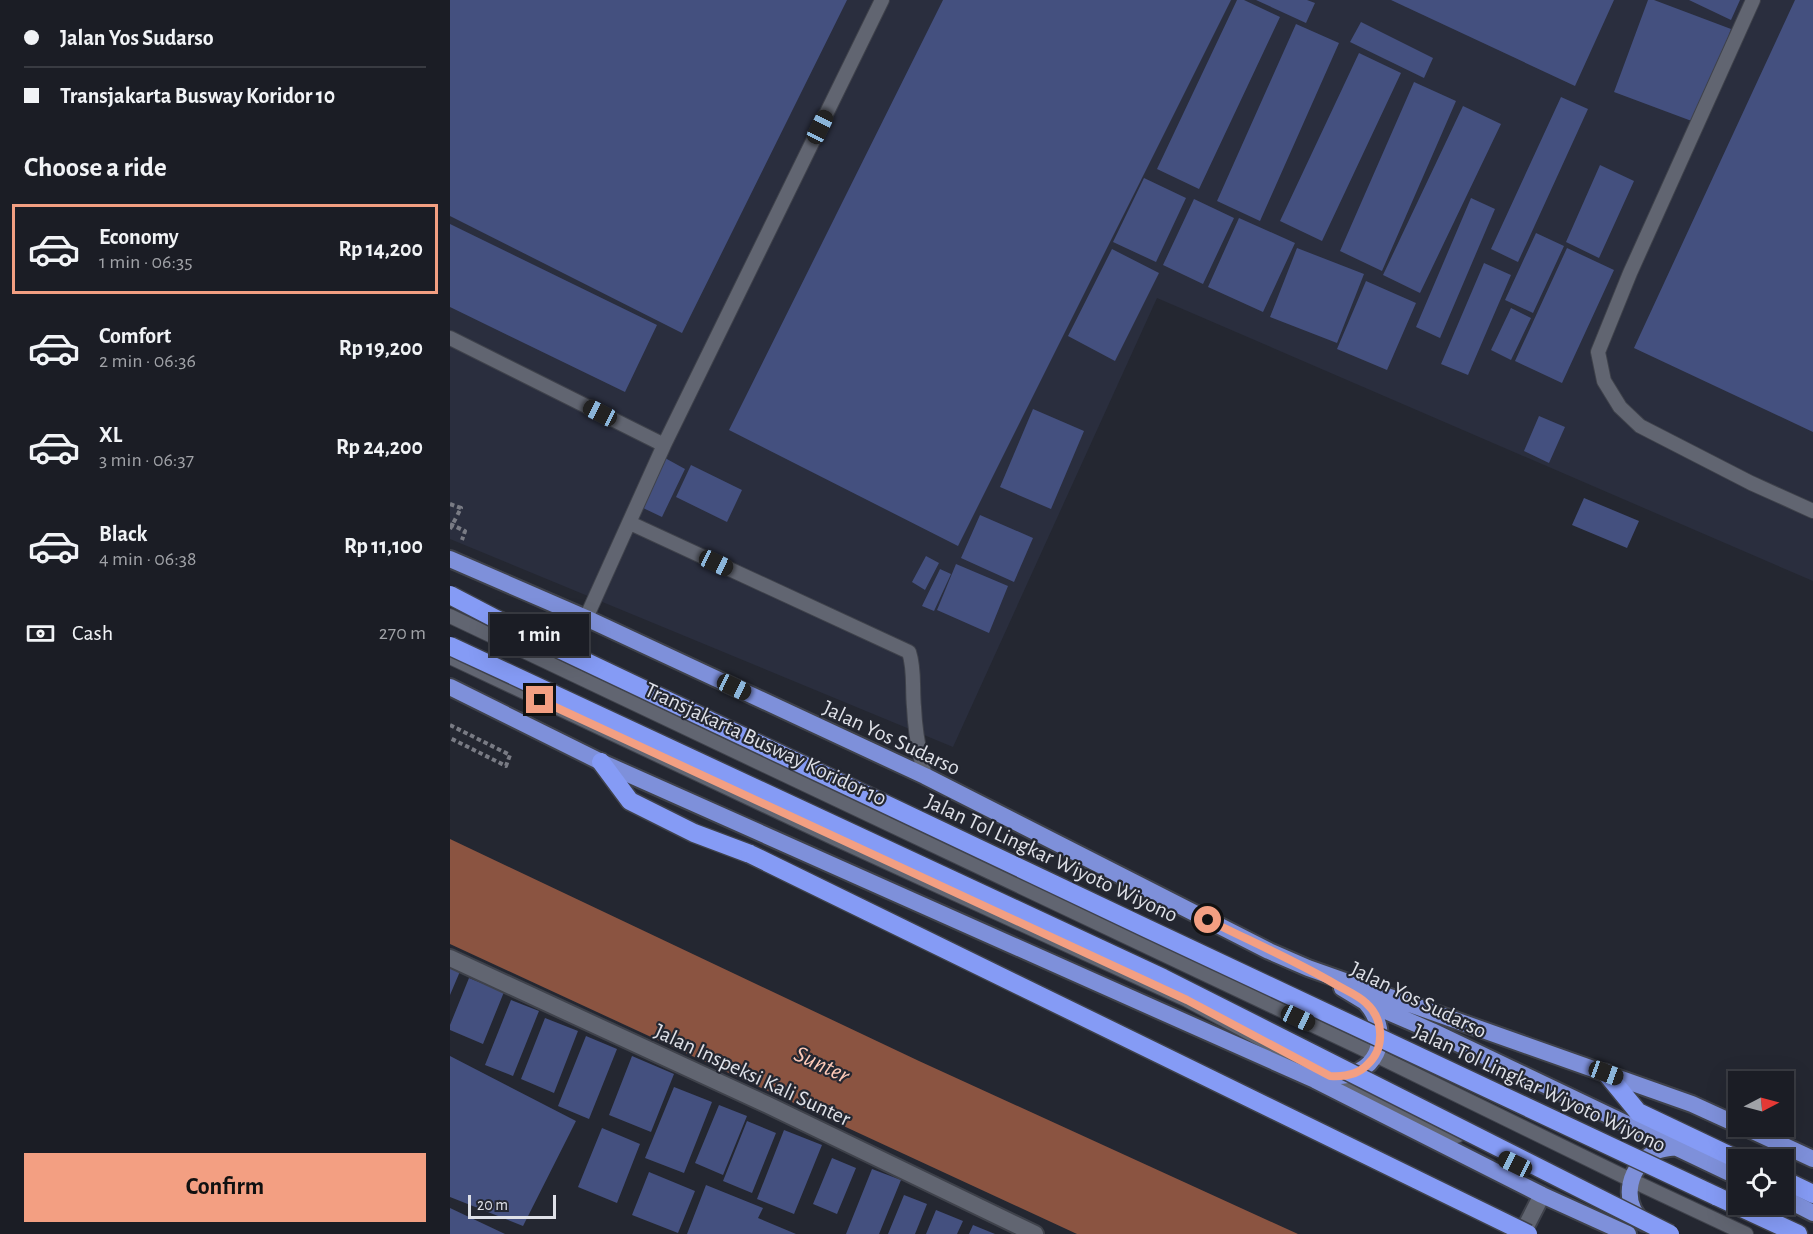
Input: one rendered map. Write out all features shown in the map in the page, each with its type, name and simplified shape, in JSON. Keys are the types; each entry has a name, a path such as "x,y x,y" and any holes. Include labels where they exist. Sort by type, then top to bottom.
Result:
{"highway":[{"name":"Jalan Yos Sudarso","path":"450,559 586,618 925,776 1269,951 1308,968 1692,1104 1728,1120"},
{"name":"Jalan Tol Lingkar Wiyoto Wiyono","path":"450,596 1104,909 1798,1234"},
{"path":"450,646 1163,978 1670,1234"},
{"path":"450,687 601,762 1315,1080 1542,1195 1628,1234"},
{"path":"601,762 630,801 694,832 750,854 1528,1234"},
{"name":"Jalan Yos Sudarso","path":"1308,968 1365,1002 1432,1031 1728,1171"},
{"path":"1330,1076 1341,1077 1361,1070 1376,1055 1381,1033 1378,1021 1365,1002"},
{"path":"1606,1073 1638,1112 1728,1155"},
{"name":"Jalan Yos Sudarso","path":"1764,1137 1813,1159"},
{"path":"1659,1234 1639,1218 1632,1207 1629,1194 1630,1180 1641,1161 1659,1150 1681,1148"},
{"path":"1794,1185 1813,1194"},
{"path":"1794,1203 1813,1213"}],"street":[{"name":"Jalan Inspeksi Kali Sunter","path":"450,958 768,1105 1035,1234"},
{"path":"1522,1234 1542,1195"}],"lane":[{"path":"586,618 664,445 882,0"},
{"path":"1753,0 1630,273 1598,352 1604,381 1620,407 1640,426 1751,483 1813,511"},
{"path":"450,338 664,445"},
{"path":"630,524 909,652 913,664 917,746 925,776"},
{"name":"Transjakarta Busway Koridor 10","path":"450,616 1376,1055 1630,1180 1746,1234"},
{"path":"450,657 836,839 1187,1000 1330,1076 1659,1234"}],"path":[{"path":"450,504 461,508 450,529"},
{"path":"450,524 465,531"},
{"path":"450,725 510,755 506,766 450,738"}],"shaded area":[{"path":"450,0 1813,0 1813,581 1157,298 953,747 450,539"}],"water":[{"name":"Sunter","path":"450,839 919,1061 1298,1234 1077,1234 450,944"}],"building":[{"path":"450,0 847,0 682,333 450,216"},
{"path":"943,0 1231,0 958,546 729,430"},
{"path":"1237,0 1244,0 1280,17 1199,189 1157,169"},
{"path":"1256,0 1307,0 1315,3 1306,23"},
{"path":"1391,0 1614,0 1575,86"},
{"path":"1648,0 1654,0 1731,29 1697,123 1614,92"},
{"path":"1689,0 1740,0 1731,20"},
{"path":"1795,0 1813,0 1813,432 1634,348"},
{"path":"1361,22 1433,58 1424,78 1350,42"},
{"path":"1296,24 1339,43 1260,221 1217,201"},
{"path":"1359,53 1401,73 1322,241 1280,221"},
{"path":"1414,82 1456,101 1382,271 1340,251"},
{"path":"1561,97 1588,109 1518,262 1491,249"},
{"path":"1463,106 1501,124 1420,293 1383,275"},
{"path":"1600,165 1634,181 1599,258 1566,242"},
{"path":"1144,178 1186,198 1156,262 1113,242"},
{"path":"1471,198 1495,209 1440,338 1416,327"},
{"path":"1194,199 1234,218 1203,284 1163,265"},
{"path":"1239,218 1295,243 1263,312 1208,287"},
{"path":"450,224 657,325 625,392 450,307"},
{"path":"1536,233 1564,246 1533,313 1505,300"},
{"path":"1297,248 1364,274 1337,343 1270,317"},
{"path":"1567,248 1614,270 1562,383 1515,361"},
{"path":"1112,249 1159,273 1115,361 1068,336"},
{"path":"1484,263 1511,275 1468,375 1441,364"},
{"path":"1366,281 1416,303 1387,370 1337,349"},
{"path":"1511,308 1531,318 1511,360 1491,350"},
{"path":"1033,409 1084,431 1051,509 1000,487"},
{"path":"1539,416 1565,427 1549,463 1524,451"},
{"path":"665,458 685,469 662,517 641,507"},
{"path":"691,465 742,490 727,522 676,497"},
{"path":"1584,498 1639,521 1627,548 1572,525"},
{"path":"980,515 1033,538 1014,582 961,558"},
{"path":"926,556 939,563 925,590 912,582"},
{"path":"956,564 1008,586 989,633 937,610"},
{"path":"940,569 951,574 934,611 922,606"},
{"path":"450,965 461,969 450,995"},
{"path":"469,978 504,992 483,1044 450,1030"},
{"path":"511,1000 539,1011 513,1076 485,1065"},
{"path":"545,1018 578,1031 554,1093 521,1079"},
{"path":"586,1036 617,1049 589,1119 558,1106"},
{"path":"450,1056 576,1121 523,1226 450,1197"},
{"path":"632,1056 674,1074 651,1132 609,1115"},
{"path":"674,1087 712,1102 684,1173 645,1158"},
{"path":"719,1105 747,1116 723,1175 695,1163"},
{"path":"747,1121 776,1133 752,1193 723,1181"},
{"path":"602,1128 640,1144 617,1203 578,1187"},
{"path":"784,1130 822,1145 794,1214 757,1199"},
{"path":"832,1158 856,1168 837,1214 813,1204"},
{"path":"872,1169 901,1180 879,1234 846,1234"},
{"path":"649,1172 695,1191 678,1233 632,1215"},
{"path":"706,1185 763,1208 758,1218 796,1234 687,1234"},
{"path":"904,1195 927,1204 915,1234 888,1234"},
{"path":"450,1208 505,1234 450,1234"},
{"path":"936,1210 963,1221 957,1234 926,1234"},
{"path":"973,1225 995,1234 969,1234"}],"route":[{"path":"540,700 1187,1000 1330,1076 1351,1075 1369,1064 1376,1055 1381,1033 1373,1011 1365,1002 1308,968 1208,920"}]}
